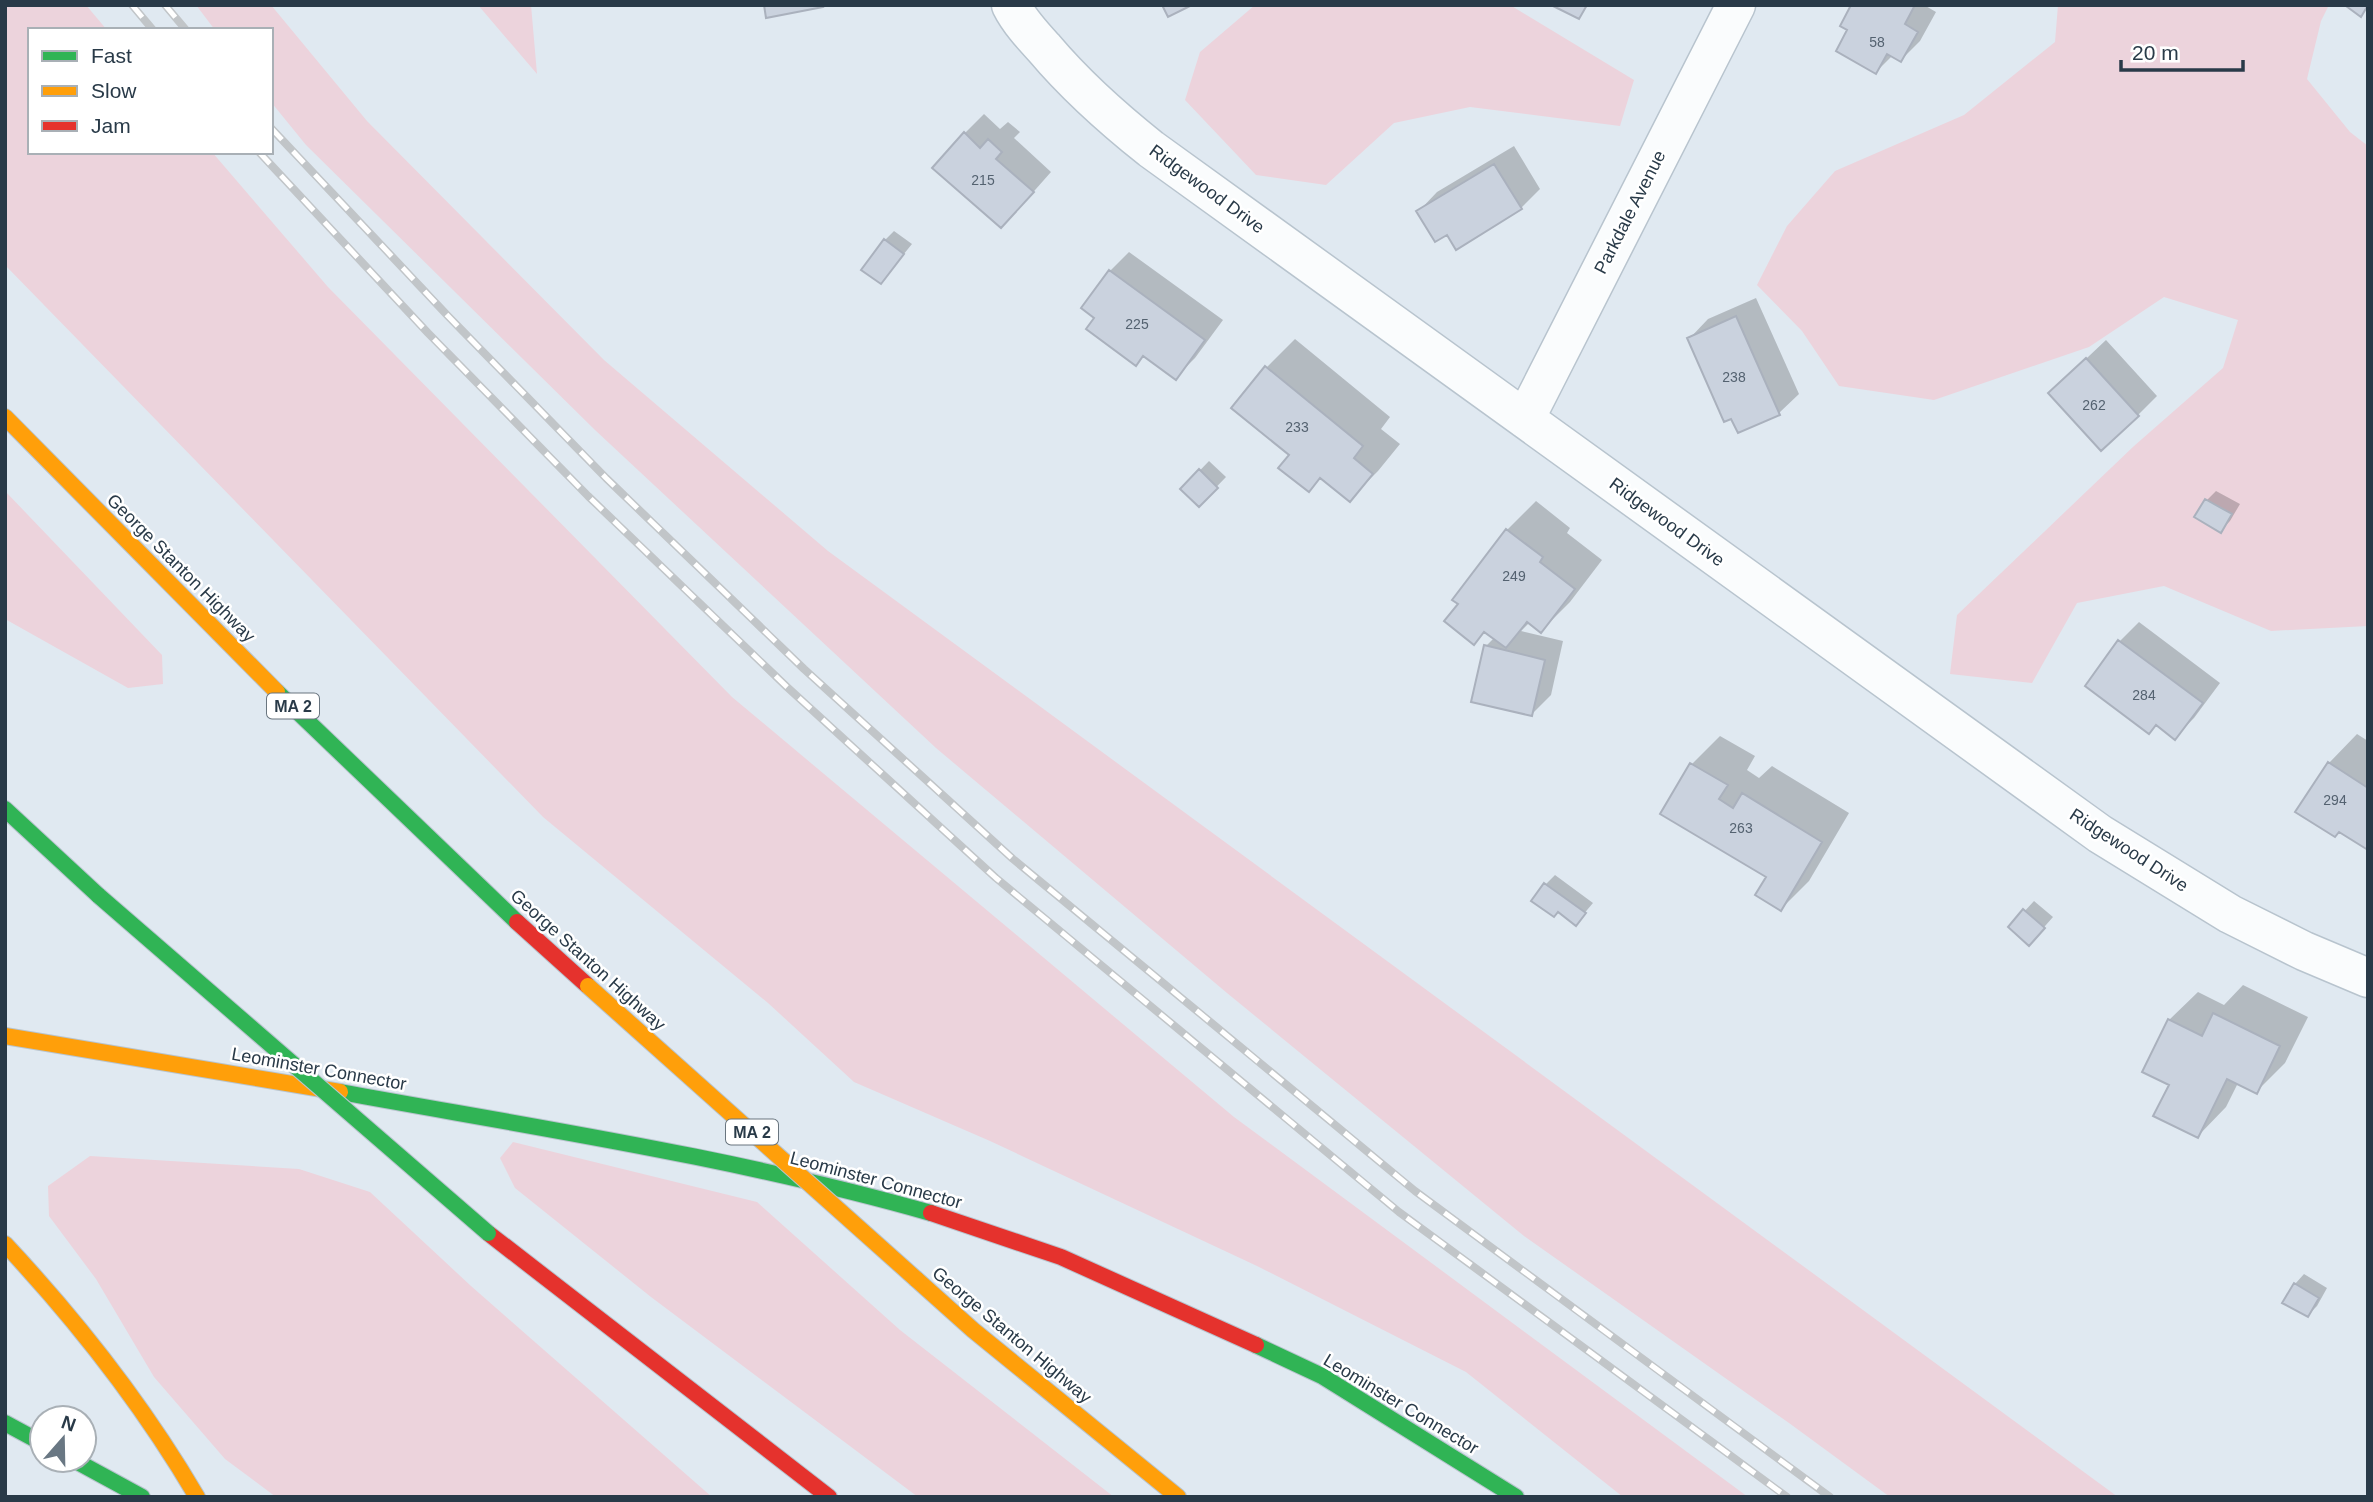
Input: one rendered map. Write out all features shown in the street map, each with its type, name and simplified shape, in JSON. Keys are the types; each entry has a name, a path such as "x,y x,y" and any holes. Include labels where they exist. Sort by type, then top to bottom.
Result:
{"main road":[{"name":"George Stanton Highway","path":"5,417 158,574 477,886 973,1331 1178,1497"},
{"path":"5,809 99,896 488,1233 829,1497"},
{"name":"Leominster Connector","path":"5,1036 290,1083 682,1154 871,1196 965,1223 1060,1257 1322,1376 1516,1497"},
{"path":"5,1244 52,1293 84,1332 157,1430 197,1497"},
{"path":"5,1423 28,1435"},
{"path":"98,1473 142,1497"}],"street":[{"name":"Ridgewood Drive","path":"1011,5 1035,39 1061,68 1140,141 2100,834 2230,914 2304,951 2368,978"},
{"name":"Parkdale Avenue","path":"1525,419 1736,5"}],"shaded area":[{"path":"5,5 86,5 105,28 28,28 28,154 214,154 328,287 732,697 1234,1117 1748,1497 1623,1497 1466,1372 1257,1266 990,1141 854,1082 768,1003 543,817 5,265"},
{"path":"196,5 271,5 367,121 604,360 828,551 2118,1497 1890,1497 1524,1236 1227,993 936,748 595,430 306,145 273,104 273,28 213,28"},
{"path":"478,5 531,5 537,74"},
{"path":"1255,5 1510,5 1634,80 1620,126 1470,107 1394,123 1326,185 1256,175 1185,100 1200,52"},
{"path":"2058,5 2329,5 2321,21 2307,79 2350,132 2368,146 2368,626 2271,631 2164,586 2077,603 2032,683 1950,674 1957,615 2134,446 2223,368 2238,320 2164,297 2089,347 1934,400 1839,386 1802,331 1757,285 1787,226 1835,171 1964,115 2055,42"},
{"path":"5,491 162,655 163,684 128,688 5,619"},
{"path":"513,1142 757,1202 900,1330 1114,1497 918,1497 651,1297 515,1188 500,1158"},
{"path":"90,1156 299,1169 370,1192 471,1286 712,1497 276,1497 225,1459 154,1377 96,1279 49,1216 48,1186"}],"building":[{"path":"764,5 822,5 823,7 766,18"},
{"path":"1162,5 1192,5 1168,17"},
{"path":"1551,5 1587,5 1579,19"},
{"path":"1851,5 1915,5 1905,24 1918,32 1901,62 1887,54 1876,74 1836,51 1847,30 1840,26"},
{"path":"2346,5 2368,5 2361,17 2346,6"},
{"path":"964,132 980,148 988,139 1002,152 996,159 1034,192 1001,228 932,168"},
{"path":"1494,164 1522,209 1456,250 1447,235 1435,242 1416,211"},
{"path":"884,239 904,254 881,284 861,270"},
{"path":"1109,270 1205,340 1176,380 1143,356 1136,366 1086,329 1094,318 1081,308"},
{"path":"1736,316 1780,415 1738,433 1731,419 1724,422 1687,338"},
{"path":"2086,358 2139,416 2101,451 2048,393"},
{"path":"1265,366 1363,446 1354,458 1373,474 1350,502 1320,478 1309,492 1278,468 1289,455 1231,408"},
{"path":"1199,469 1218,488 1199,507 1180,489"},
{"path":"2205,499 2232,514 2221,533 2194,517"},
{"path":"1506,529 1543,557 1540,562 1575,589 1541,633 1527,622 1506,648 1484,632 1474,645 1444,621 1458,604 1452,600"},
{"path":"2118,640 2203,703 2175,740 2156,725 2149,734 2085,686"},
{"path":"1484,645 1545,660 1532,716 1471,702"},
{"path":"2328,762 2368,788 2368,850 2339,832 2335,837 2295,812"},
{"path":"1690,763 1728,785 1719,799 1733,808 1742,793 1822,842 1781,911 1755,895 1766,877 1660,814"},
{"path":"1544,883 1586,913 1576,926 1558,912 1554,917 1531,901"},
{"path":"2023,909 2045,928 2029,946 2008,927"},
{"path":"2213,1013 2280,1046 2257,1094 2227,1079 2198,1138 2153,1116 2169,1085 2142,1072 2168,1019 2202,1036"},
{"path":"2294,1283 2319,1298 2308,1317 2282,1303"}],"railway":[{"path":"132,5 151,28"},
{"path":"165,5 184,28"},
{"path":"273,130 447,315 606,478 804,669 1013,859 1415,1191 1830,1497"},
{"path":"261,154 428,333 588,496 787,687 996,878 1399,1212 1787,1497"}],"traffic: fast":[{"path":"277,692 517,922"},
{"path":"5,809 99,896"},
{"path":"99,896 488,1233"},
{"path":"340,1092 711,1160 858,1193 931,1213"},
{"path":"1256,1345 1322,1376 1516,1497"},
{"path":"5,1423 28,1435"},
{"path":"98,1473 142,1497"}],"traffic: slow":[{"path":"5,417 277,692"},
{"path":"588,986 916,1279"},
{"path":"5,1036 340,1092"},
{"path":"5,1244 108,1365 197,1497"},
{"path":"916,1279 973,1330 1178,1497"}],"traffic: jam":[{"path":"517,922 588,986"},
{"path":"931,1213 1061,1257 1256,1345"},
{"path":"488,1233 829,1497"}]}
